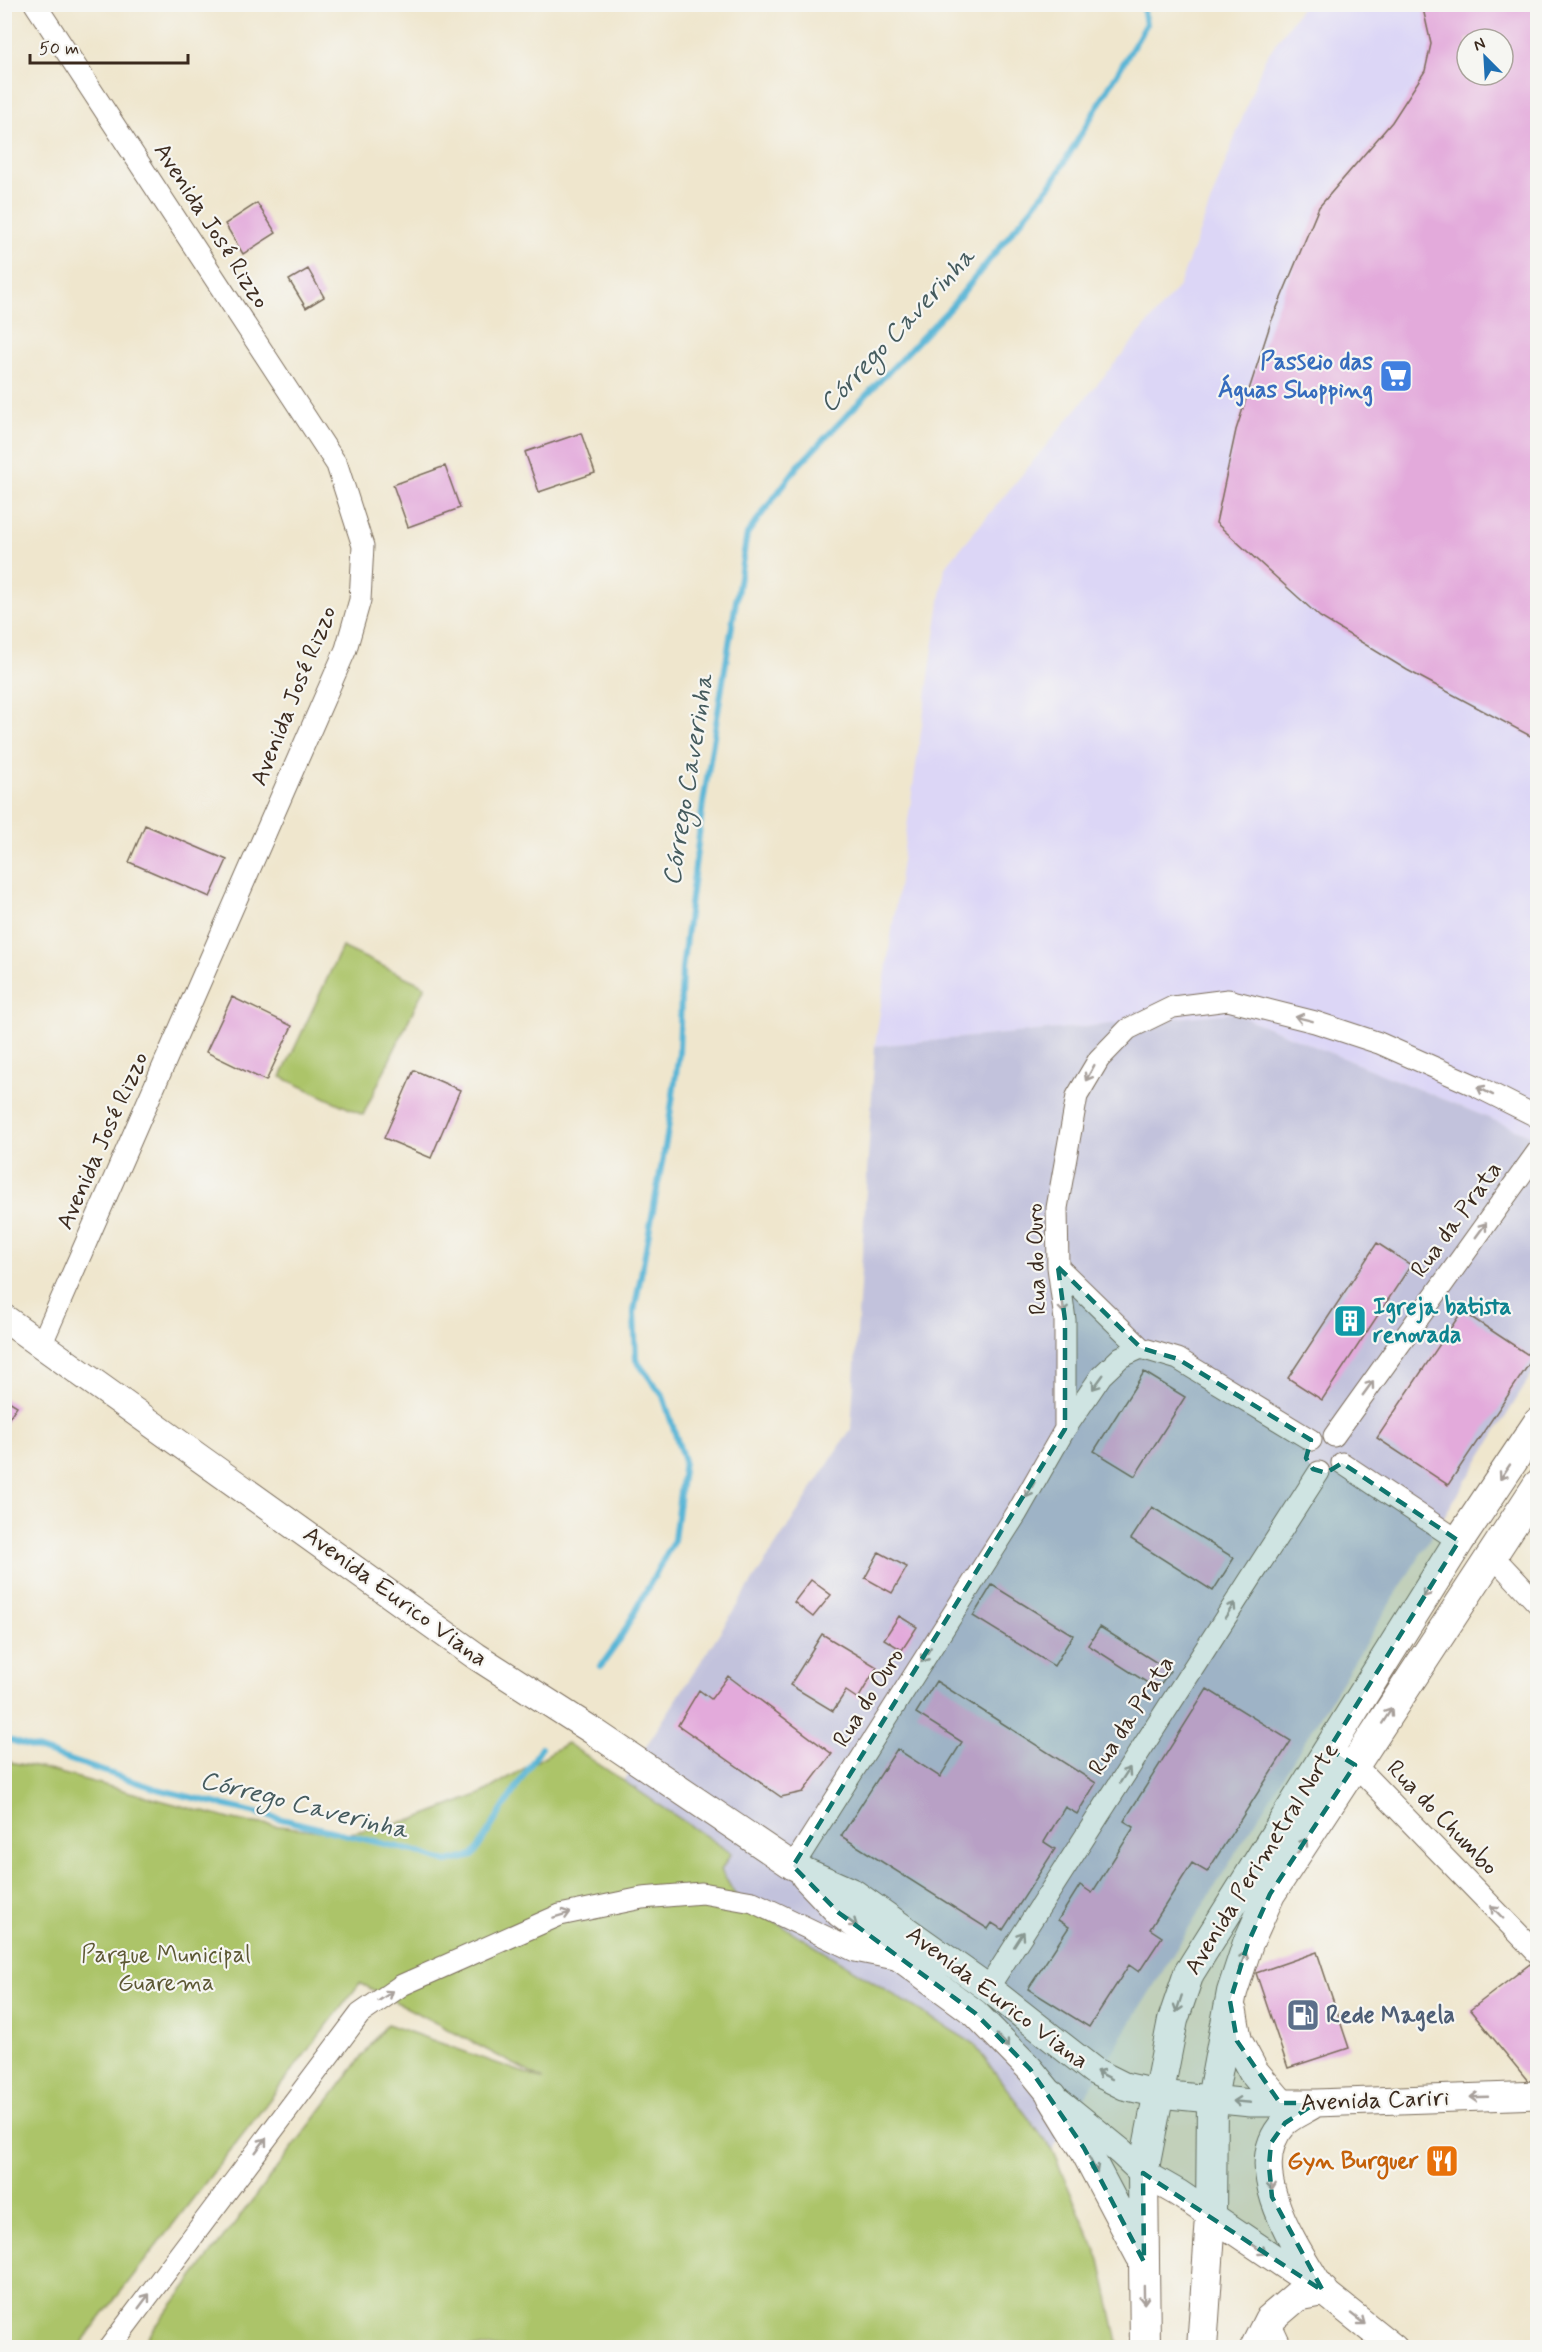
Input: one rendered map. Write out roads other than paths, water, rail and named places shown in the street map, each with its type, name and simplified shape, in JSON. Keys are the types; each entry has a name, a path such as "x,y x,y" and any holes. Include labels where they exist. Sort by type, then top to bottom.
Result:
{"highway":[{"name":"Avenida Perimetral Norte","path":"1145,2348 1143,2173 1173,2020 1189,1973 1459,1541 1538,1424"},
{"name":"Avenida Perimetral Norte","path":"1202,2348 1211,2217 1212,2099 1230,2001 1248,1943 1270,1894 1538,1485"},
{"path":"1230,2001 1237,2042 1253,2071 1280,2103"},
{"path":"1052,2096 1084,2148 1144,2262"},
{"path":"1255,2348 1269,2320 1297,2296 1323,2291"}],"main road":[{"name":"Avenida Eurico Viana","path":"4,1318 476,1656 593,1731 793,1866 854,1893 988,1988 1094,2071 1124,2085 1159,2094 1212,2099"},
{"name":"Avenida Eurico Viana","path":"793,1866 839,1913 975,2013 1030,2069 1052,2096 1121,2152 1143,2173 1178,2193 1323,2291"},
{"name":"Avenida Cariri","path":"1212,2099 1316,2103 1538,2095"},
{"path":"1316,2103 1285,2123 1271,2142 1269,2166 1272,2197 1298,2250 1323,2291 1394,2348"}],"street":[{"name":"Avenida José Rizzo","path":"35,4 337,465 363,546 360,600 346,649 42,1343"},
{"name":"Rua do Ouro","path":"793,1866 1017,1513 1065,1428 1065,1320 1058,1267 1057,1208 1077,1096 1099,1059 1128,1029 1173,1007 1228,1000 1315,1022 1389,1048 1476,1086 1538,1117"},
{"name":"Rua da Prata","path":"1334,1436 1538,1151"},
{"path":"1058,1267 1141,1348 1178,1359 1311,1440"},
{"path":"1065,1428 1101,1376 1121,1357 1141,1348"},
{"path":"1322,1434 1334,1436 1345,1450 1342,1463 1332,1472 1319,1472 1313,1469 1306,1458 1311,1440 1322,1434"},
{"path":"1342,1463 1459,1541"},
{"name":"Rua da Prata","path":"988,1988 1319,1472"},
{"path":"1492,1555 1538,1604"},
{"name":"Rua do Chumbo","path":"1329,1749 1355,1765 1538,1954"},
{"path":"109,2348 360,2014 402,1985 560,1915 642,1898 702,1893 753,1902 855,1952 907,1962"},
{"path":"1269,2320 1282,2348"}],"waterway":[{"name":"Córrego Caverinha","path":"601,1666 619,1641 674,1540 684,1461 663,1396 636,1360 634,1312 667,1136 679,1053 682,969 703,803 747,534 797,467 951,307 1052,183 1146,25 1143,4"},
{"name":"Córrego Caverinha","path":"4,1738 157,1789 414,1851 447,1862 473,1856 541,1748"}],"place":[{"name":"Passeio das Águas Shopping","path":"1396,376"},
{"name":"Igreja batista renovada","path":"1350,1321"},
{"name":"Rede Magela","path":"1303,2015"},
{"name":"Gyn Burguer","path":"1442,2161"}],"park label":[{"name":"Parque Municipal Guarema","path":"166,1969"}]}
